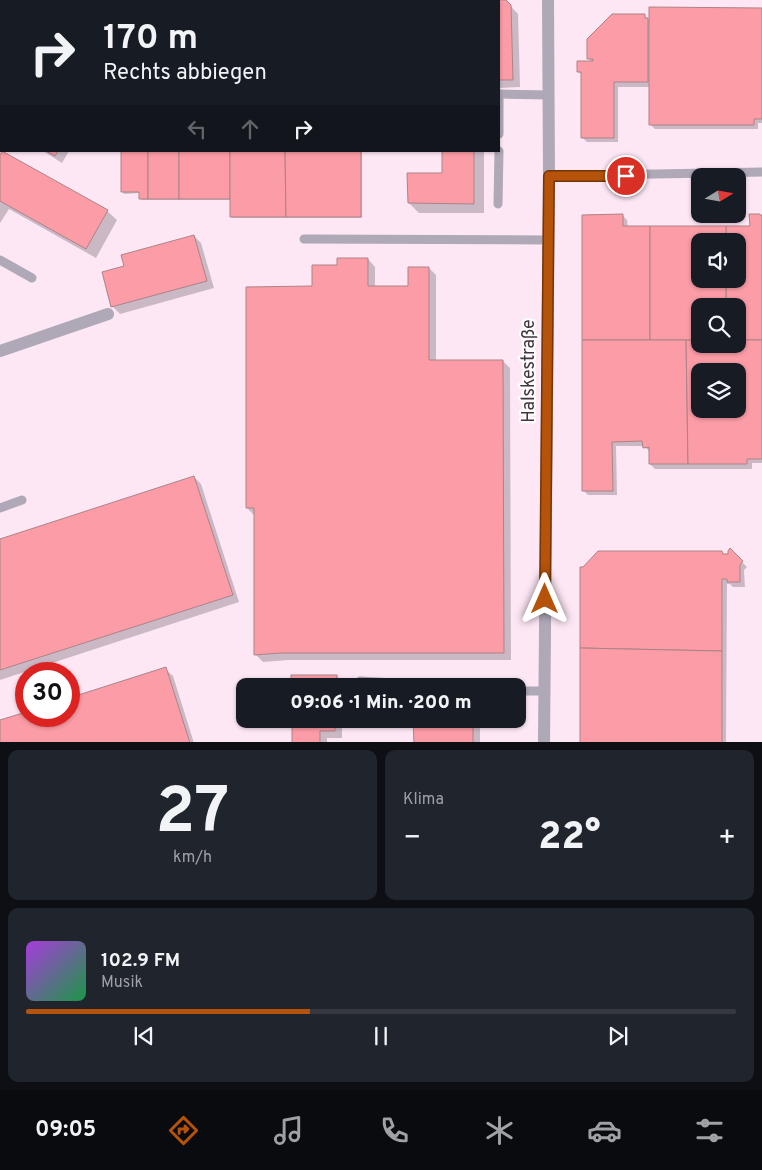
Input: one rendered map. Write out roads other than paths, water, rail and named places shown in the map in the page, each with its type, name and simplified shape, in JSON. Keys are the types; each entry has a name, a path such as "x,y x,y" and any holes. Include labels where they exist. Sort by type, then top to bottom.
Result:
{"street":[{"name":"Halskestraße","path":"544,742 549,176 548,0"},
{"path":"0,350 108,314"}],"lane":[{"path":"500,94 548,94"},
{"path":"498,152 498,204"},
{"path":"549,176 762,172"},
{"path":"304,239 548,240"},
{"path":"0,260 32,278"},
{"path":"0,508 22,500"},
{"path":"526,691 544,690"}]}
